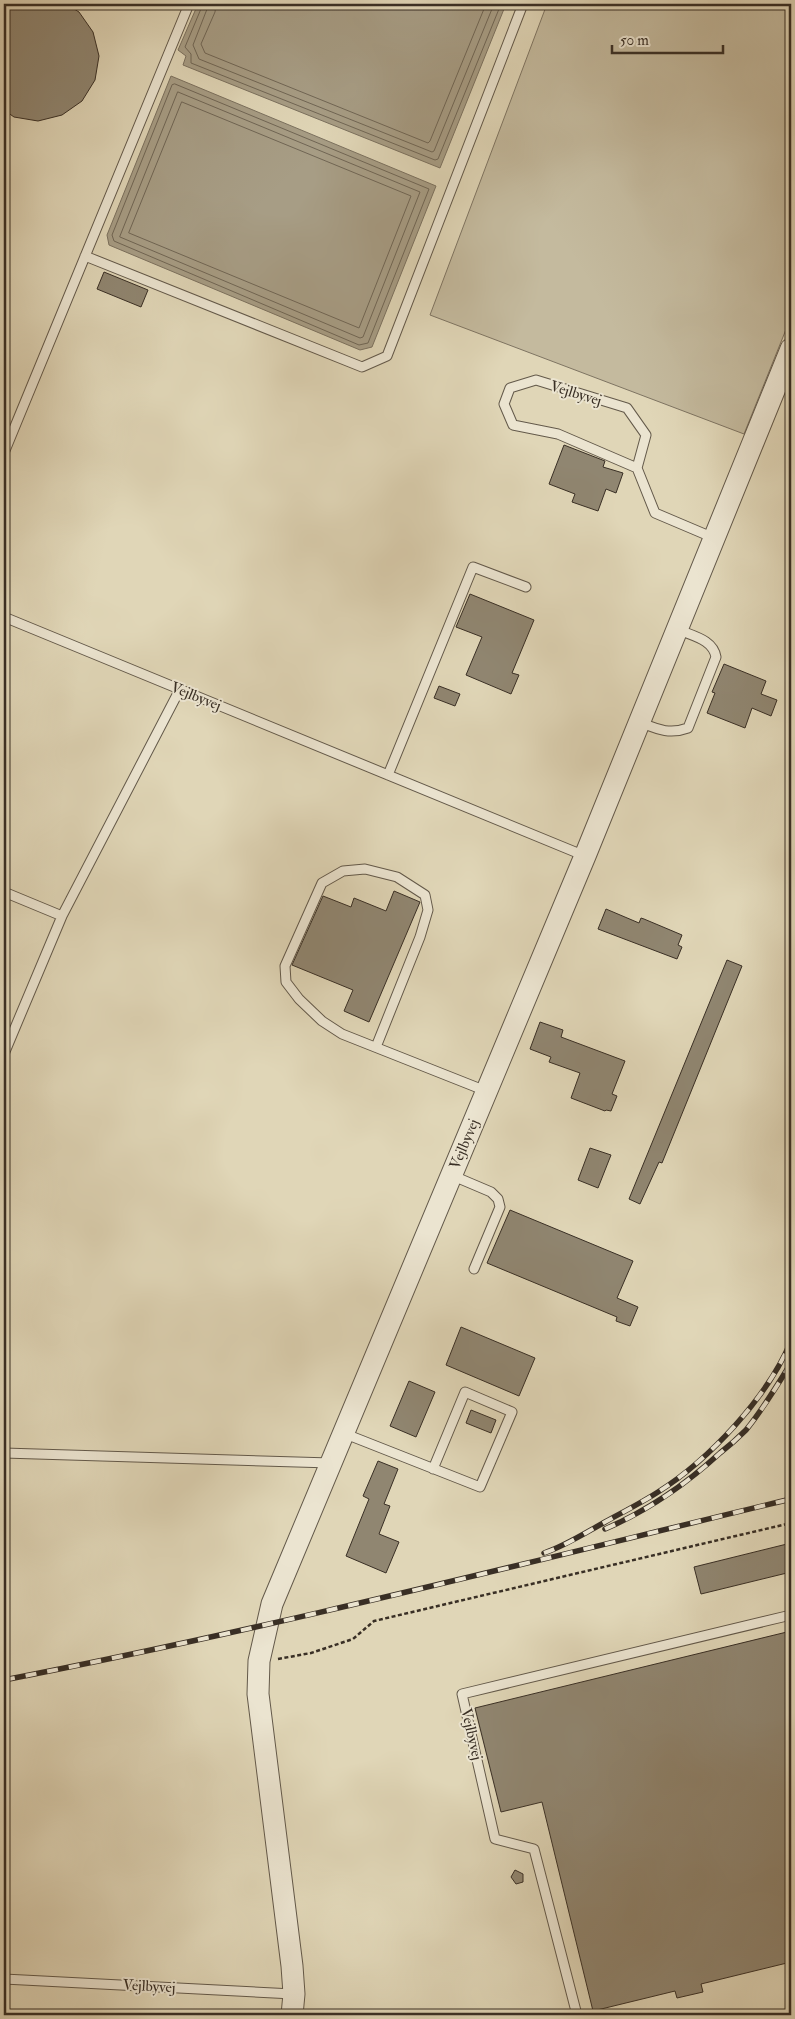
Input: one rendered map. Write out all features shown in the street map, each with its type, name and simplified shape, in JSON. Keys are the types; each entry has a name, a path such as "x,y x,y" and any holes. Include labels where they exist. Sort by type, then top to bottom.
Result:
{"street":[{"name":"Vejlbyvej","path":"293,2005 292,1966 258,1694 259,1660 272,1604 585,856 791,349"}],"lane":[{"path":"4,453 189,4"},
{"path":"85,256 362,367 388,356 523,4"},
{"name":"Vejlbyvej","path":"536,380 627,408 646,435 637,468 558,434 513,425 504,404 510,388 536,380"},
{"path":"637,468 655,513 714,538"},
{"path":"388,775 473,567 526,587"},
{"name":"Vejlbyvej","path":"4,617 585,856"},
{"path":"639,722 657,729 676,732 688,728 716,658 715,650 708,643 676,629"},
{"path":"4,1054 62,916 180,689"},
{"path":"376,1047 420,937 428,910 425,895 397,877 365,869 344,871 322,883 285,966 286,982 299,999 322,1021 342,1034 486,1091"},
{"path":"4,892 62,916"},
{"path":"451,1175 491,1192 498,1199 500,1207 474,1269"},
{"path":"343,1433 433,1469 480,1487 512,1412 465,1392 433,1469"},
{"path":"4,1453 331,1463"},
{"name":"Vejlbyvej","path":"577,2015 534,1849 495,1839 462,1694 791,1615"},
{"name":"Vejlbyvej","path":"4,1978 293,2005"}],"path":[{"path":"259,1660 311,1653 353,1639 374,1621 791,1523"}],"shaded area":[{"path":"547,4 791,4 791,317 744,434 430,315"}],"water":[{"path":"198,4 506,4 440,168 183,65 186,56 178,50"},
{"path":"171,76 436,186 372,347 360,350 109,245 107,235"}],"building":[{"path":"4,4 66,4 79,12 93,32 99,56 95,80 82,101 62,115 38,121 14,117 4,110"},
{"path":"104,272 148,290 141,307 97,289"},
{"path":"564,445 605,461 603,467 623,473 616,493 606,489 598,511 572,502 575,494 549,484"},
{"path":"470,594 534,620 512,673 519,675 511,694 466,675 482,637 456,627"},
{"path":"724,664 766,681 761,694 777,700 771,716 752,708 745,728 707,713 715,693 712,692"},
{"path":"439,686 460,694 455,706 434,698"},
{"path":"394,891 420,902 369,1022 344,1011 353,990 292,965 323,896 351,907 354,898 386,911"},
{"path":"606,909 639,923 641,918 644,919 682,935 678,945 682,947 677,959 598,929"},
{"path":"727,960 742,966 662,1163 659,1162 640,1204 629,1199"},
{"path":"540,1022 563,1030 561,1037 625,1061 612,1094 617,1096 611,1111 605,1111 571,1098 580,1073 549,1062 551,1057 530,1049"},
{"path":"590,1148 611,1155 598,1188 578,1180"},
{"path":"510,1210 633,1261 617,1298 638,1307 630,1326 616,1321 617,1317 487,1263"},
{"path":"461,1327 535,1358 519,1396 446,1365"},
{"path":"409,1381 435,1392 416,1437 390,1426"},
{"path":"471,1410 496,1420 491,1433 466,1423"},
{"path":"378,1461 398,1469 384,1504 390,1506 379,1534 399,1542 386,1573 346,1556 369,1499 363,1496"},
{"path":"791,1543 791,1572 701,1594 694,1567"},
{"path":"791,1631 791,1962 701,1984 703,1992 677,1998 675,1991 593,2011 542,1802 501,1812 475,1708"},
{"path":"515,1870 523,1874 523,1882 516,1884 511,1877"}],"railway":[{"path":"544,1553 567,1543 645,1500 697,1463 752,1405 768,1384 791,1341"},
{"path":"605,1529 637,1514 666,1496 733,1442 746,1430 758,1414 791,1363"},
{"path":"4,1680 300,1617 791,1499"}]}
